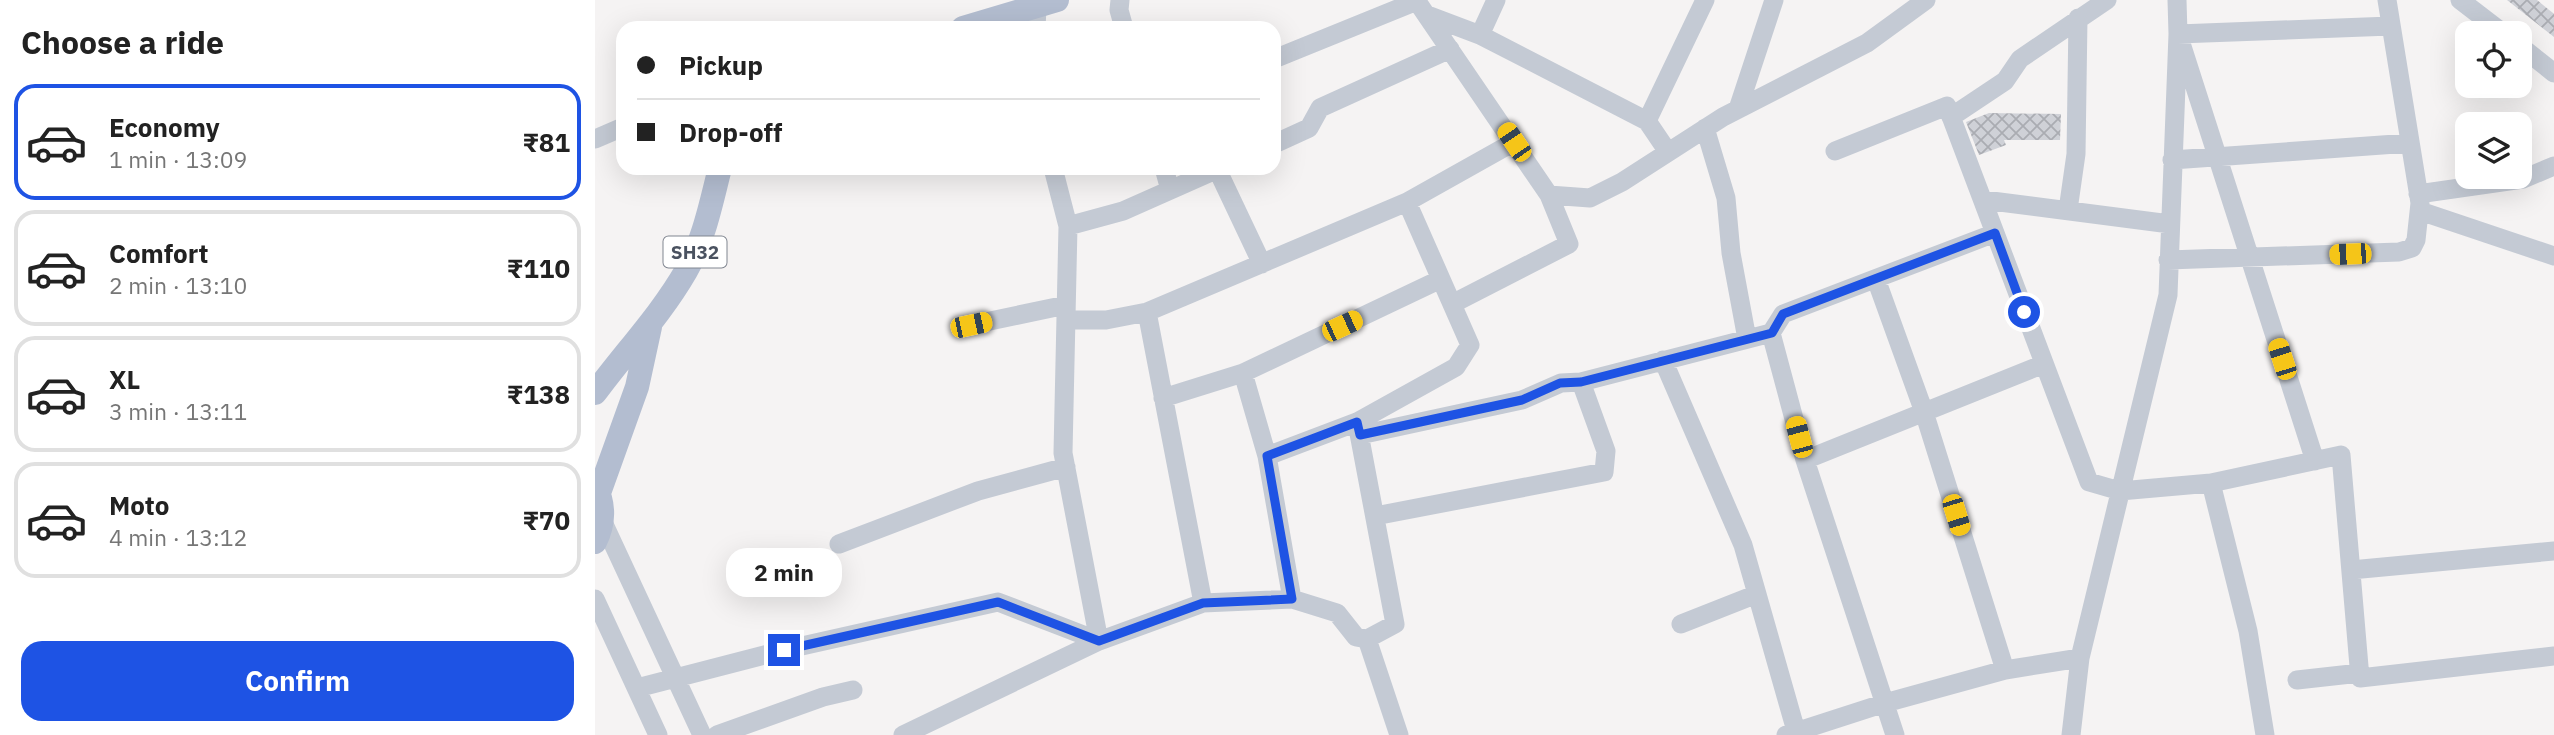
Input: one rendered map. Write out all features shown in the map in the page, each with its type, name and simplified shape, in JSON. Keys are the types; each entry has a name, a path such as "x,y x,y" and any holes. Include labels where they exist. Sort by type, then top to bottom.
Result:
{"main road":[{"path":"998,21 1043,12"},
{"name":"SH32","path":"595,393 650,327 687,269 705,229 718,175"},
{"name":"SH32","path":"599,531 597,490 637,387 650,327"}],"street":[{"path":"1120,0 1122,21"},
{"path":"1480,35 1496,0"},
{"path":"1647,121 1705,0"},
{"path":"1738,109 1774,0"},
{"path":"1549,195 1590,198 1622,182 1738,109 1867,43 1926,0"},
{"path":"1951,117 2004,81 2019,59 2108,0"},
{"path":"2071,735 2080,658 2168,295 2177,0"},
{"path":"2168,260 2406,251 2412,248 2416,240 2419,203 2387,0"},
{"path":"2460,0 2487,21"},
{"path":"1420,5 1549,195 1569,244 1452,304"},
{"path":"1281,56 1420,5 1647,121 1668,152"},
{"path":"2068,210 2076,154 2078,18"},
{"path":"2178,34 2391,26"},
{"path":"2178,34 2315,461"},
{"path":"1281,141 1309,128 1320,108 1450,49"},
{"path":"2532,56 2554,73"},
{"path":"1835,151 1947,106 2089,482 2120,491 2211,483 2341,455 2360,678 2554,656"},
{"path":"1705,128 1726,198 1731,253 1747,339"},
{"path":"595,139 616,130"},
{"path":"971,325 1066,312 1106,320 1147,312 1408,202 1514,142"},
{"path":"2172,160 2410,144"},
{"path":"2419,203 2523,179 2554,166"},
{"path":"1055,175 1068,226 1063,453 1099,641"},
{"path":"1166,175 1170,190"},
{"path":"1068,226 1123,211 1204,175"},
{"path":"1221,175 1262,264"},
{"path":"1984,200 2170,224"},
{"path":"1359,428 1456,367 1470,345 1408,202"},
{"path":"2419,203 2554,256"},
{"path":"1895,735 1805,460 1772,333 1783,314 1995,233"},
{"path":"1163,398 1243,373 1441,279"},
{"path":"1876,279 1924,412 2005,670"},
{"path":"1147,312 1203,603"},
{"path":"1267,456 1359,428 1522,400 1560,383 1581,382 1772,333"},
{"path":"1663,360 1743,545 1791,733 1885,703 2005,670 2080,658"},
{"path":"1805,460 2044,364"},
{"path":"1243,373 1267,456 1292,599"},
{"path":"1375,516 1604,472 1606,451 1581,382"},
{"path":"903,735 1099,641 1203,603 1292,599 1338,613 1356,638 1367,639 1395,624 1359,428"},
{"path":"839,544 978,491 1066,467"},
{"path":"2211,483 2248,631 2265,735"},
{"path":"599,531 702,735"},
{"path":"2351,570 2554,551"},
{"path":"1681,624 1757,594"},
{"path":"595,599 659,735"},
{"path":"636,688 784,650 998,602 1099,641"},
{"path":"1367,639 1399,735"},
{"path":"2297,680 2360,673"},
{"path":"717,735 823,697 853,690"}],"building":[{"path":"2507,0 2537,0 2554,14 2554,37"},
{"path":"1989,113 2061,114 2060,140 2004,140 2006,145 1979,155 1966,122"}],"route":[{"path":"784,650 998,602 1099,641 1203,603 1292,599 1267,456 1357,422 1360,435 1522,400 1560,383 1581,382 1772,333 1783,314 1995,233 2024,312"}]}
